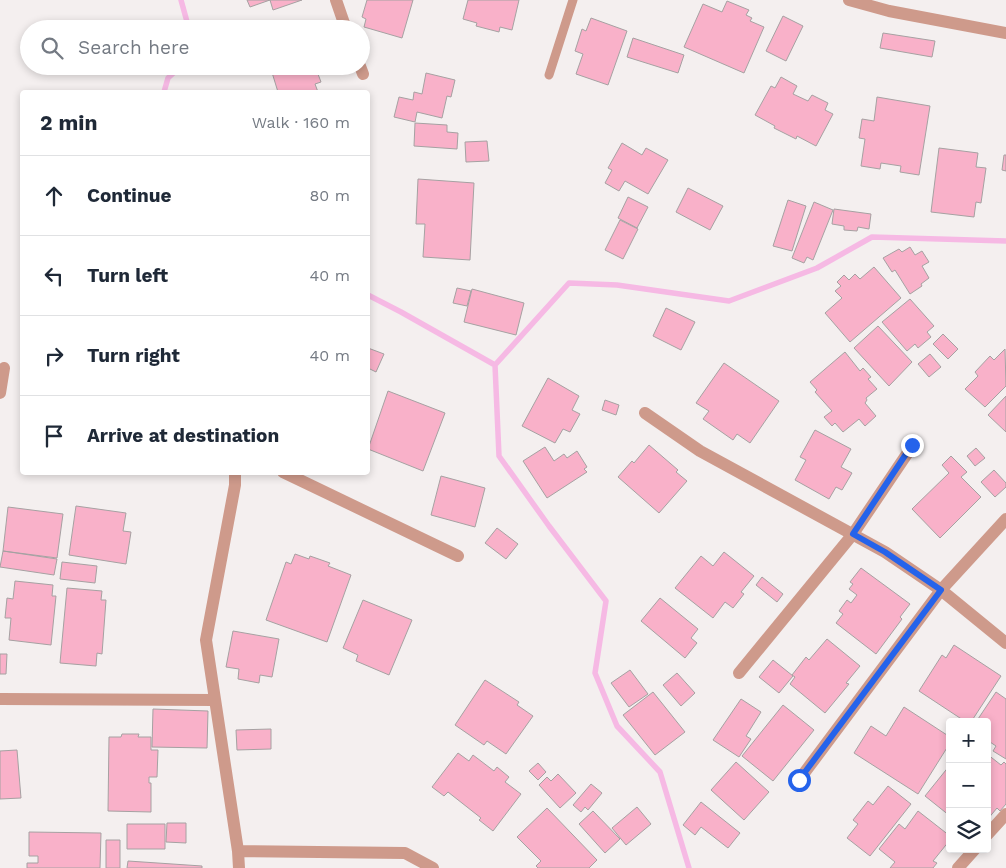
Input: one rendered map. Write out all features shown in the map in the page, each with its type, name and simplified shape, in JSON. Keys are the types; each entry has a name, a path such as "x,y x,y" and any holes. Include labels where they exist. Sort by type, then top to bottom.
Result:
{"street":[{"path":"336,0 343,20"},
{"path":"848,0 891,6 1006,34"},
{"path":"0,393 4,368"},
{"path":"644,413 700,450 885,552 941,590 1006,643"},
{"path":"739,673 853,534 912,445"},
{"path":"236,475 206,640 239,868"},
{"path":"289,475 458,556"},
{"path":"799,780 941,590 1006,520"},
{"path":"0,699 215,700"},
{"path":"991,831 1006,814"},
{"path":"238,851 405,853 433,868"},
{"path":"958,868 971,853"}],"lane":[{"path":"549,75 573,0"}],"building":[{"path":"247,0 270,0 250,7"},
{"path":"270,0 302,0 273,10"},
{"path":"367,0 413,0 402,38 370,29 370,20 362,17"},
{"path":"468,0 519,0 512,30 500,27 499,32 476,26 477,23 463,19"},
{"path":"727,1 749,10 746,15 752,18 750,21 764,27 744,73 684,47 703,4 722,12"},
{"path":"783,16 803,26 786,61 766,51"},
{"path":"591,18 627,31 608,85 576,74 583,54 575,51 582,29 586,31"},
{"path":"883,33 935,41 932,57 880,48"},
{"path":"633,38 684,55 678,73 627,57"},
{"path":"426,73 455,80 451,97 447,96 442,118 417,112 415,122 394,117 399,97 413,100 414,92 422,94"},
{"path":"273,75 318,75 321,82 315,84 317,90 277,90"},
{"path":"781,77 797,86 793,94 808,101 812,95 828,103 825,110 833,114 816,146 797,136 796,139 774,128 775,126 755,115 771,86 775,88"},
{"path":"877,97 930,106 919,175 900,172 901,166 881,163 880,169 861,166 865,139 859,138 862,119 874,121"},
{"path":"415,123 447,125 447,132 458,133 457,149 414,146"},
{"path":"487,141 489,161 466,162 465,142"},
{"path":"622,143 642,155 646,148 668,160 648,194 625,181 619,191 605,183 612,170 608,168"},
{"path":"939,148 978,153 976,167 986,168 981,203 976,202 974,217 931,212"},
{"path":"1004,155 1006,155 1006,171 1002,170"},
{"path":"418,179 474,183 470,260 423,257 425,224 416,224"},
{"path":"688,188 723,206 710,230 676,212"},
{"path":"628,197 648,207 637,228 618,218"},
{"path":"788,200 806,206 792,251 773,246"},
{"path":"814,202 833,210 813,260 807,257 804,263 792,258"},
{"path":"834,209 871,214 869,229 858,227 857,231 844,230 844,226 832,224"},
{"path":"620,220 638,229 623,259 605,250"},
{"path":"910,247 915,255 922,251 929,262 922,266 929,278 921,284 922,286 910,294 895,270 892,272 883,258 899,249 902,252"},
{"path":"874,267 901,298 850,342 825,313 842,298 835,291 841,286 837,282 844,275 849,280 855,274 860,279"},
{"path":"457,288 471,291 467,306 453,303"},
{"path":"472,289 524,303 516,335 464,322"},
{"path":"910,299 934,326 927,332 931,337 918,348 915,344 907,351 882,322"},
{"path":"666,308 695,322 681,350 653,336"},
{"path":"878,326 912,362 889,386 854,348"},
{"path":"943,334 958,349 948,359 933,344"},
{"path":"370,349 384,354 376,372 370,369"},
{"path":"1005,349 1006,386 985,407 965,389 978,376 975,372 990,356 994,360"},
{"path":"845,352 860,371 863,368 871,377 868,379 877,389 866,398 865,403 876,416 865,426 859,419 843,432 835,423 832,426 824,417 832,411 815,392 817,390 810,382"},
{"path":"930,354 941,367 929,377 918,364"},
{"path":"724,363 779,401 750,443 737,434 733,440 703,419 709,411 696,403"},
{"path":"548,378 579,396 572,410 580,414 570,432 563,429 555,443 522,426"},
{"path":"388,391 445,413 423,471 370,450 370,443"},
{"path":"1006,396 1006,432 988,415"},
{"path":"605,400 619,405 616,415 602,410"},
{"path":"815,430 851,449 841,467 852,473 842,490 836,487 829,499 795,480 806,460 800,457"},
{"path":"649,445 678,470 676,472 687,481 659,513 618,477 632,461 634,463"},
{"path":"545,447 554,461 564,454 567,458 577,451 587,467 584,469 587,472 547,498 523,461"},
{"path":"976,448 985,458 975,466 967,456"},
{"path":"951,456 967,472 961,477 981,497 940,538 912,509 949,473 942,465"},
{"path":"994,470 1006,483 1006,487 995,497 981,482"},
{"path":"441,476 485,488 475,527 431,515"},
{"path":"76,506 126,513 123,531 131,532 126,564 69,555"},
{"path":"8,507 63,514 57,558 3,551"},
{"path":"497,528 518,544 506,559 485,543"},
{"path":"3,551 57,559 54,575 0,567"},
{"path":"724,552 754,576 741,592 744,594 733,608 725,602 713,618 675,588 701,556 713,566"},
{"path":"295,554 309,559 310,556 330,563 328,566 351,575 327,642 266,620 286,562 291,564"},
{"path":"62,562 97,566 95,583 60,579"},
{"path":"861,568 910,604 900,617 902,619 876,654 836,623 843,614 839,611 847,600 851,603 857,595 849,589 853,584 850,582"},
{"path":"762,577 783,594 777,602 756,585"},
{"path":"15,581 53,585 52,596 56,596 51,645 9,640 11,618 5,618 7,598 13,599"},
{"path":"67,588 102,591 101,600 106,600 102,654 97,653 96,666 60,663"},
{"path":"660,598 698,629 691,638 697,643 685,658 641,621"},
{"path":"363,600 412,620 389,675 356,661 358,655 343,648"},
{"path":"233,631 279,639 272,677 260,675 259,683 238,679 239,669 226,667"},
{"path":"827,639 860,666 846,683 849,684 825,713 790,684 795,677 792,675 806,657 809,660"},
{"path":"954,645 1001,676 974,718 960,718 919,691 942,655 946,658"},
{"path":"0,654 7,654 6,674 0,674"},
{"path":"773,660 793,676 779,693 759,677"},
{"path":"630,670 648,694 629,707 611,683"},
{"path":"677,673 695,693 681,706 663,685"},
{"path":"485,680 519,702 517,705 533,716 506,754 487,741 484,745 455,725"},
{"path":"653,692 685,732 655,755 623,715"},
{"path":"996,692 1006,699 1006,759 993,751 996,746 991,743 991,718 979,718"},
{"path":"741,699 761,712 746,736 751,739 739,757 713,740"},
{"path":"783,705 814,730 773,781 742,756"},
{"path":"904,707 946,734 946,749 918,794 854,753 871,726 886,736"},
{"path":"153,709 208,711 207,748 152,747"},
{"path":"271,729 271,749 237,750 236,730"},
{"path":"122,734 139,734 138,737 151,737 151,750 158,750 157,777 149,777 149,783 151,783 151,812 108,811 109,737 121,737"},
{"path":"17,750 21,798 0,799 0,751"},
{"path":"458,753 469,761 473,755 494,771 497,767 509,777 505,782 521,794 493,831 479,820 481,818 448,792 444,796 432,787"},
{"path":"991,757 1001,765 1004,762 1006,764 1006,804 1000,811 997,808 991,815"},
{"path":"736,762 769,792 744,820 711,790"},
{"path":"538,763 546,772 538,780 529,771"},
{"path":"946,770 946,813 925,796"},
{"path":"558,774 576,793 560,808 539,785 547,777 551,781"},
{"path":"591,784 602,793 588,810 585,807 581,812 573,805"},
{"path":"888,786 911,804 870,856 847,838 858,824 853,820 868,801 873,805"},
{"path":"701,802 740,833 728,848 701,827 695,835 683,825"},
{"path":"637,807 651,824 626,845 612,828"},
{"path":"547,808 597,860 589,868 538,868 536,866 541,861 517,837"},
{"path":"593,811 620,839 605,853 579,824"},
{"path":"918,811 946,833 946,845 933,861 937,863 933,868 890,868 895,862 879,849 899,824 905,829"},
{"path":"167,823 186,823 186,843 166,842"},
{"path":"127,824 165,824 165,849 127,849"},
{"path":"29,832 101,833 100,868 27,868 27,863 38,863 38,856 29,856"},
{"path":"106,840 120,840 120,868 106,868"},
{"path":"128,861 202,866 202,868 127,868"}],"waterway":[{"path":"181,0 187,20"},
{"path":"165,90 168,78 171,75"},
{"path":"689,868 660,772 617,726 595,673 606,601 499,456 495,365 569,283 617,285 729,301 817,268 872,237 1006,241"},
{"path":"370,296 495,365"}],"route":[{"path":"799,780 941,590 885,552 853,534 912,445"}]}
